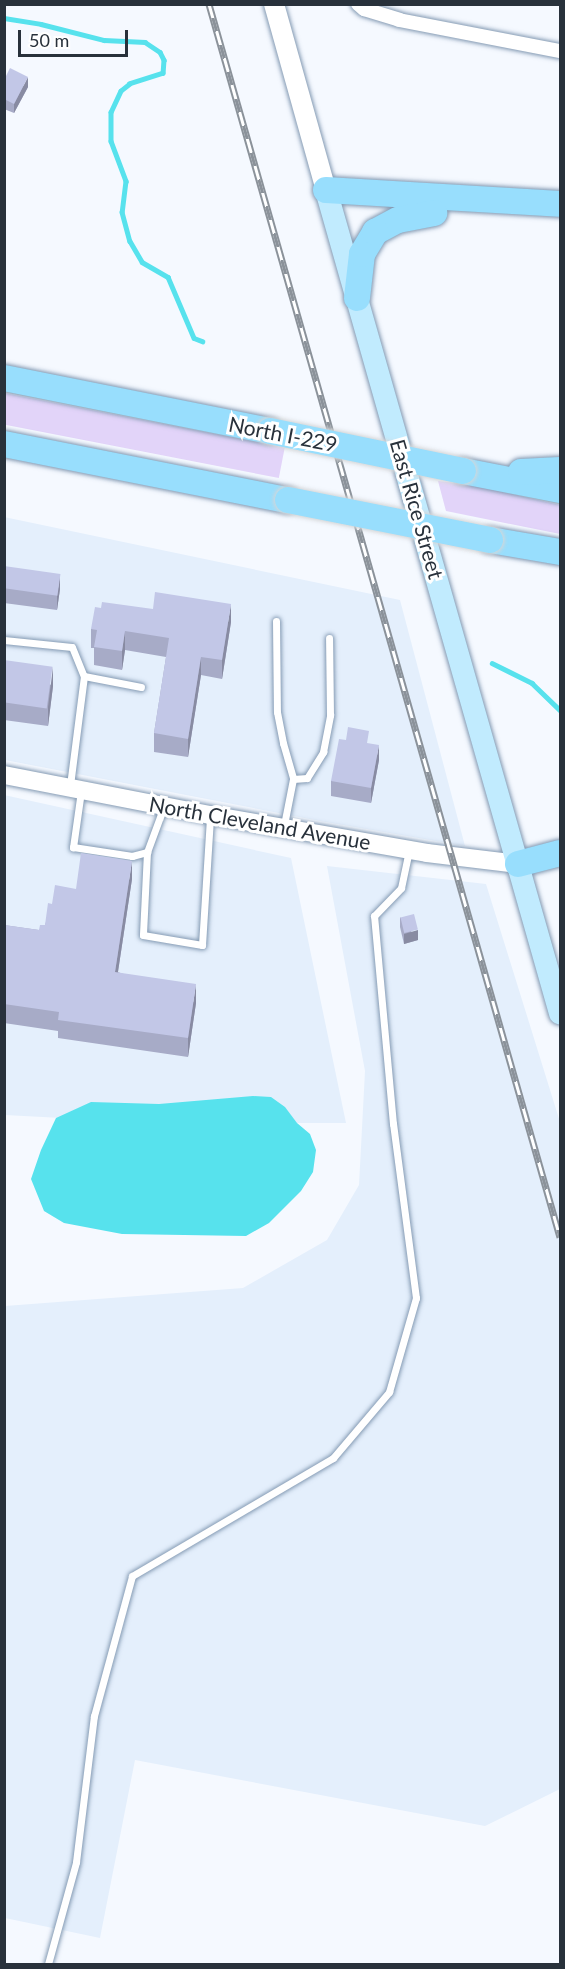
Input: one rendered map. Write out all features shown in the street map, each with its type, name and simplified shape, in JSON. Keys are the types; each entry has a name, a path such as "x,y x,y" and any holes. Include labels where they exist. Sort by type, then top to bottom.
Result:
{"highway":[{"path":"329,198 561,204"},
{"path":"329,198 434,213 561,220"},
{"path":"357,297 362,254 375,232 398,220 434,213"},
{"name":"North I-229","path":"4,378 561,490"},
{"path":"4,444 561,552"},
{"path":"474,473 561,470"},
{"path":"518,864 561,854"},
{"path":"518,864 561,868"}],"main road":[{"name":"East Rice Street","path":"274,4 561,1013"}],"street":[{"path":"358,4 364,9 399,20 561,51"},
{"name":"North Cleveland Avenue","path":"4,775 210,815 409,850 518,864"}],"lane":[{"path":"276,621 277,712 293,778 283,828"},
{"path":"293,778 307,778 323,752 330,715 328,638"},
{"path":"4,640 72,647 84,676 73,847 132,856 147,852"},
{"path":"84,676 141,687"},
{"path":"164,806 147,852 143,935 202,945 210,815"},
{"path":"48,1965 76,1862 94,1716 132,1576 333,1458 389,1392 416,1298 393,1124 374,916 401,888 409,850"}],"shaded area":[{"path":"4,393 285,448 279,478 4,425"},
{"path":"438,481 467,484 560,505 560,534 446,511"},
{"path":"4,517 400,600 465,846 320,821 5,760"},
{"path":"4,795 291,858 346,1123 156,1123 5,1115"},
{"path":"327,866 486,884 560,1122 560,1789 485,1826 135,1760 100,1938 5,1918 5,1306 243,1288 327,1240 359,1185 365,1071"}],"water":[{"path":"253,1096 271,1097 285,1107 297,1123 310,1134 316,1150 313,1172 301,1191 269,1223 246,1236 122,1234 64,1223 44,1211 31,1179 56,1118 91,1102 159,1104"}],"building":[{"path":"10,68 28,77 14,104 4,99 4,80"},
{"path":"4,566 60,574 57,596 4,588"},
{"path":"155,592 231,604 222,660 201,657 188,739 154,733 169,638 125,631 122,651 94,647 97,630 91,629 95,607 101,608 102,602 153,609"},
{"path":"4,660 53,667 47,708 4,702"},
{"path":"348,727 369,731 367,743 379,745 371,788 331,781 339,739 346,740"},
{"path":"81,853 132,861 115,972 196,984 188,1038 58,1020 59,1012 4,1004 4,925 39,930 40,925 45,925 48,903 52,904 55,885 76,889"},
{"path":"414,914 418,930 404,933 400,917"}],"waterway":[{"path":"4,18 41,24 104,40 145,42 160,52 164,60 163,73 130,84 121,91 111,112 111,141 126,181 122,212 130,241 142,262 168,277 194,338 202,341"},
{"path":"492,663 532,683 560,710"}],"railway":[{"path":"209,4 560,1237"}]}
